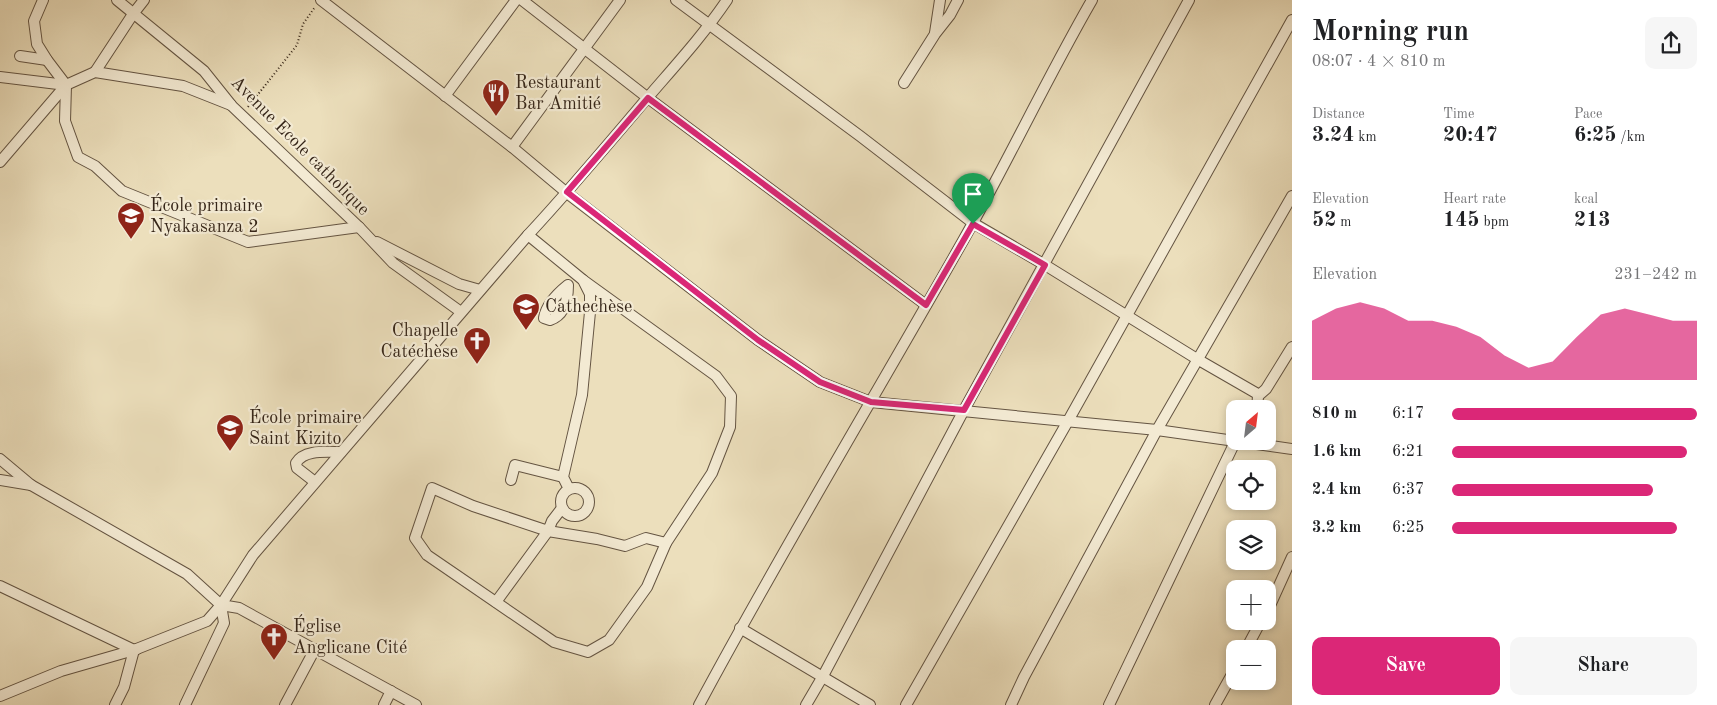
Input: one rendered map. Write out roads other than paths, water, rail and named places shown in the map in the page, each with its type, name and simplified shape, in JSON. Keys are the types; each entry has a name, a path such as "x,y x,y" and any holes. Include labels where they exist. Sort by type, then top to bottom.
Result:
{"street":[{"path":"42,0 34,21 38,44 47,60 66,85 65,121 78,157 95,166 122,192 248,242 359,227"},
{"name":"Avenue Ecole catholique","path":"118,0 204,71 232,106 359,227 393,263 461,312"},
{"path":"0,162 66,85 95,72 144,0"},
{"path":"445,96 516,0"},
{"path":"522,0 585,47 648,98 926,305"},
{"path":"512,147 620,0"},
{"path":"676,0 860,136 973,224 1045,265 1256,393 1258,396"},
{"path":"7,705 3,692 61,671 134,650 207,621 221,605 253,555 710,26 727,0"},
{"path":"935,34 940,0"},
{"path":"904,82 935,34 950,15 958,0"},
{"path":"699,705 740,628 973,224 1092,0"},
{"path":"806,705 964,410 1189,0"},
{"path":"325,1 758,340 820,382 871,402 1157,430 1226,440"},
{"path":"906,705 1068,421 1126,314 1292,20"},
{"path":"20,56 47,60"},
{"path":"95,72 183,86 232,106"},
{"path":"0,77 66,85"},
{"path":"1011,705 1157,430 1292,196"},
{"path":"528,235 579,277 716,376 731,396 730,426 712,473 666,543 646,587 609,640 588,652 554,642 427,554 415,538 432,488 473,506 548,531 597,539 625,546 646,538 666,543"},
{"path":"369,238 459,284 480,290"},
{"path":"568,285 579,277"},
{"path":"569,489 562,477 582,395 590,312 590,294 579,277"},
{"path":"1258,400 1258,396 1266,389 1292,347"},
{"path":"1276,447 1292,449"},
{"path":"1110,705 1237,450"},
{"path":"315,482 297,468 296,463 299,458 314,453 341,452"},
{"path":"0,459 31,485 187,574 221,605 239,608 416,705"},
{"path":"511,480 515,465 562,477"},
{"path":"0,480 31,485"},
{"path":"569,489 583,490 588,496 587,510 581,514 574,516 567,514 562,508 563,494 569,489"},
{"path":"496,602 548,531 552,521 562,508"},
{"path":"1276,592 1292,557"},
{"path":"0,586 134,650"},
{"path":"185,705 224,623 221,605"},
{"path":"740,628 870,705"},
{"path":"285,705 315,649"},
{"path":"115,705 124,687 134,650"},
{"path":"1215,705 1226,685"},
{"path":"384,705 391,691"}],"place":[{"name":"Restaurant Bar Amitié","path":"496,117"},
{"name":"École primaire Nyakasanza 2","path":"131,240"},
{"name":"Cathechèse","path":"526,331"},
{"name":"Chapelle Catéchèse","path":"477,365"},
{"name":"École primaire Saint Kizito","path":"230,452"},
{"name":"Église Anglicane Cité","path":"274,661"}]}
